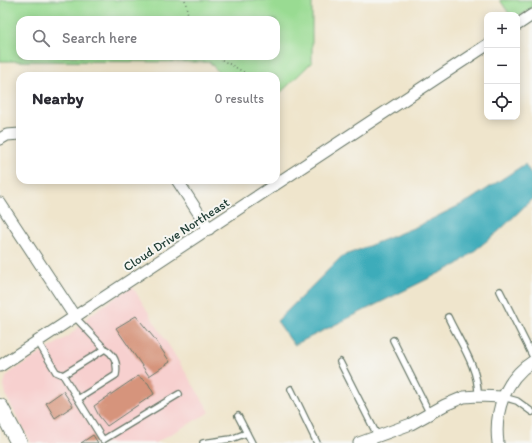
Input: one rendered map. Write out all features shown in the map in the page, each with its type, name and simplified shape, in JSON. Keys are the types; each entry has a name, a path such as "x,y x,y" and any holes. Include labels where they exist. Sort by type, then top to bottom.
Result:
{"main road":[{"path":"0,407 19,443"}],"street":[{"path":"520,23 532,15"},
{"name":"Cloud Drive Northeast","path":"280,182 484,47"},
{"path":"0,139 7,135 16,134"},
{"path":"180,184 209,229"},
{"name":"Cloud Drive Northeast","path":"0,366 277,184"},
{"path":"0,203 74,317"},
{"path":"498,443 497,425 502,397 522,368 532,362"},
{"path":"359,443 377,435 411,424 453,401 478,396 502,397"}],"lane":[{"path":"500,291 532,355"},
{"path":"74,317 105,349 110,352 117,366 116,375 78,399"},
{"path":"448,317 474,369 478,387 478,396"},
{"path":"393,340 430,414"},
{"path":"38,342 56,372 63,374 103,440 179,394"},
{"path":"63,374 105,349"},
{"path":"340,362 377,435"},
{"path":"292,389 317,443"},
{"path":"502,397 517,401 532,412"},
{"path":"238,416 252,443"},
{"path":"203,443 231,439 247,433"}],"path":[{"path":"185,0 188,16"},
{"path":"222,60 244,72"}],"shaded area":[{"path":"132,286 210,412 155,443 31,443 7,398 4,386 6,377 11,372 70,335 90,315"}],"green space":[{"path":"0,0 312,0 312,62 280,93 280,72 218,72 210,62 0,61"},
{"path":"500,0 532,0 532,8 520,16 520,12 508,12"}],"water":[{"path":"525,164 532,175 532,199 499,231 458,264 294,345 277,321 341,257 418,226 470,200"}],"building":[{"path":"136,316 154,338 170,362 149,376 116,328"},
{"path":"138,376 148,383 154,394 107,426 99,416 94,406"},
{"path":"63,391 73,406 55,418 46,403"},
{"path":"93,435 98,443 81,443"}]}
